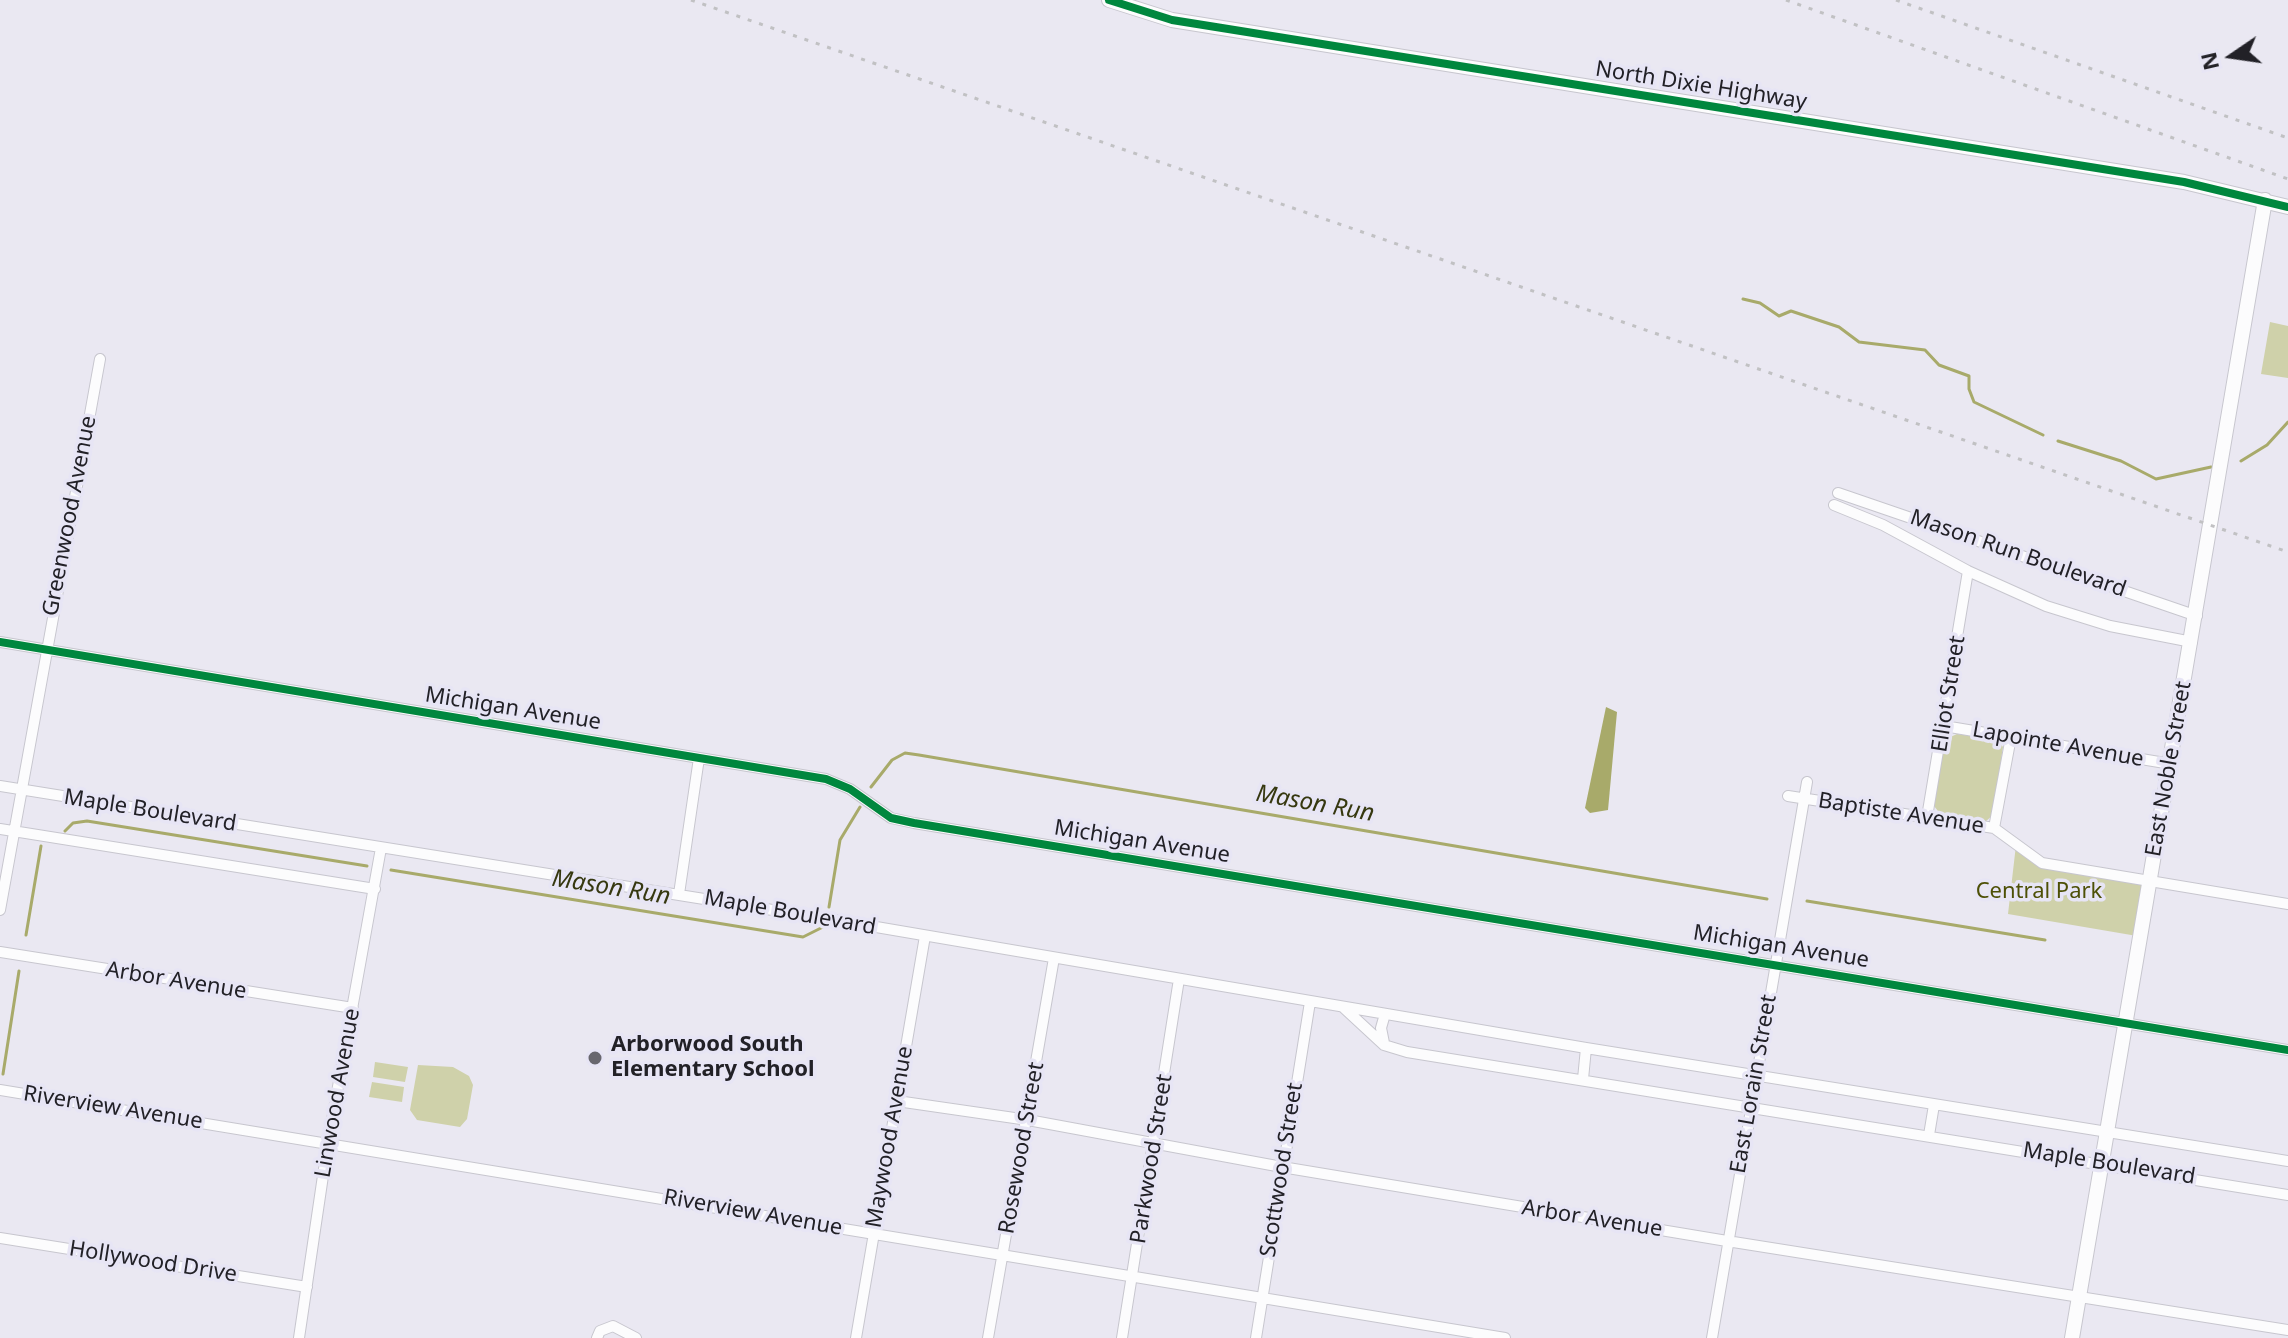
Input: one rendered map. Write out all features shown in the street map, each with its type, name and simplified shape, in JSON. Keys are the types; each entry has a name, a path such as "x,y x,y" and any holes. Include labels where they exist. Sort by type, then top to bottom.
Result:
{"main road":[{"name":"North Dixie Highway","path":"1109,0 1172,20 2141,175 2288,207"},
{"name":"East Noble Street","path":"2072,1338 2100,1162 2197,616 2265,200"}],"street":[{"name":"Greenwood Avenue","path":"0,910 19,791 100,359"},
{"name":"Mason Run Boulevard","path":"1838,493 2197,616"},
{"path":"1851,511 1855,498"},
{"name":"Mason Run Boulevard","path":"1834,505 1910,538 1968,571 2080,617 2192,642"},
{"name":"Elliot Street","path":"1927,817 1968,571"},
{"name":"Michigan Avenue","path":"0,642 826,779 850,789 891,818 902,821 2288,1050"},
{"name":"Lapointe Avenue","path":"1944,726 2171,764"},
{"path":"1994,828 2011,737"},
{"path":"679,894 699,758"},
{"name":"East Lorain Street","path":"1712,1338 1807,782"},
{"name":"Maple Boulevard","path":"0,786 679,894 1586,1048 2288,1161"},
{"name":"Baptiste Avenue","path":"1788,796 1994,828 2042,863 2288,904"},
{"name":"Maple Boulevard","path":"0,829 375,889"},
{"name":"Linwood Avenue","path":"299,1338 328,1142 381,848"},
{"name":"Maywood Avenue","path":"856,1338 925,936"},
{"name":"Arbor Avenue","path":"0,952 353,1008"},
{"name":"Rosewood Street","path":"988,1338 1054,958"},
{"name":"Parkwood Street","path":"1122,1338 1179,979"},
{"name":"Scottwood Street","path":"1256,1338 1310,1002"},
{"name":"Maple Boulevard","path":"1342,1006 1384,1045 1407,1052 2100,1162 2288,1195"},
{"path":"1384,1045 1381,1028 1385,1014"},
{"path":"1583,1079 1586,1048"},
{"name":"Riverview Avenue","path":"0,1090 1134,1274 1505,1338"},
{"name":"Arbor Avenue","path":"897,1101 1028,1120 1282,1167 1727,1241 2288,1330"},
{"path":"1929,1135 1934,1105"},
{"name":"Hollywood Drive","path":"0,1238 307,1287"},
{"path":"597,1338 600,1331 613,1326 636,1338"}],"green space":[{"path":"2270,322 2288,326 2288,378 2261,374"},
{"path":"1957,734 1997,740 2003,747 1993,815 1985,822 1942,816 1934,806 1944,740"},
{"name":"Central Park","path":"2016,845 2028,855 2141,884 2145,892 2137,936 2008,914"},
{"path":"375,1062 408,1067 405,1082 373,1077"},
{"path":"418,1065 453,1067 469,1076 473,1085 467,1119 460,1127 417,1120 410,1110"},
{"path":"372,1082 404,1087 402,1102 369,1097"}],"shaded area":[{"path":"1606,707 1617,712 1608,810 1590,813 1585,808"}],"waterway":[{"path":"1743,299 1760,303 1779,316 1791,311 1839,327 1859,342 1925,350 1939,365 1969,376 1969,389 1974,402 2043,435"},
{"name":"Mason Run","path":"2241,461 2267,445 2288,422"},
{"path":"2058,441 2121,461 2156,479 2211,467"},
{"name":"Mason Run","path":"871,787 892,760 905,753 1767,899"},
{"name":"Mason Run","path":"829,907 840,840 860,807"},
{"name":"Mason Run","path":"65,831 73,823 87,821 367,866"},
{"name":"Mason Run","path":"26,935 41,846"},
{"name":"Mason Run","path":"391,870 803,937 823,927"},
{"name":"Mason Run","path":"1807,901 2045,940"},
{"name":"Mason Run","path":"3,1074 19,971"}],"railway":[{"path":"691,0 2288,552"},
{"path":"1786,0 2288,179"},
{"path":"1896,0 2288,138"}],"cycle path":[{"path":"1109,0 1172,20 2184,182 2288,207"},
{"path":"0,642 826,779 850,789 891,818 914,823 2288,1050"}],"place":[{"name":"Arborwood South Elementary School","path":"595,1058"}]}
